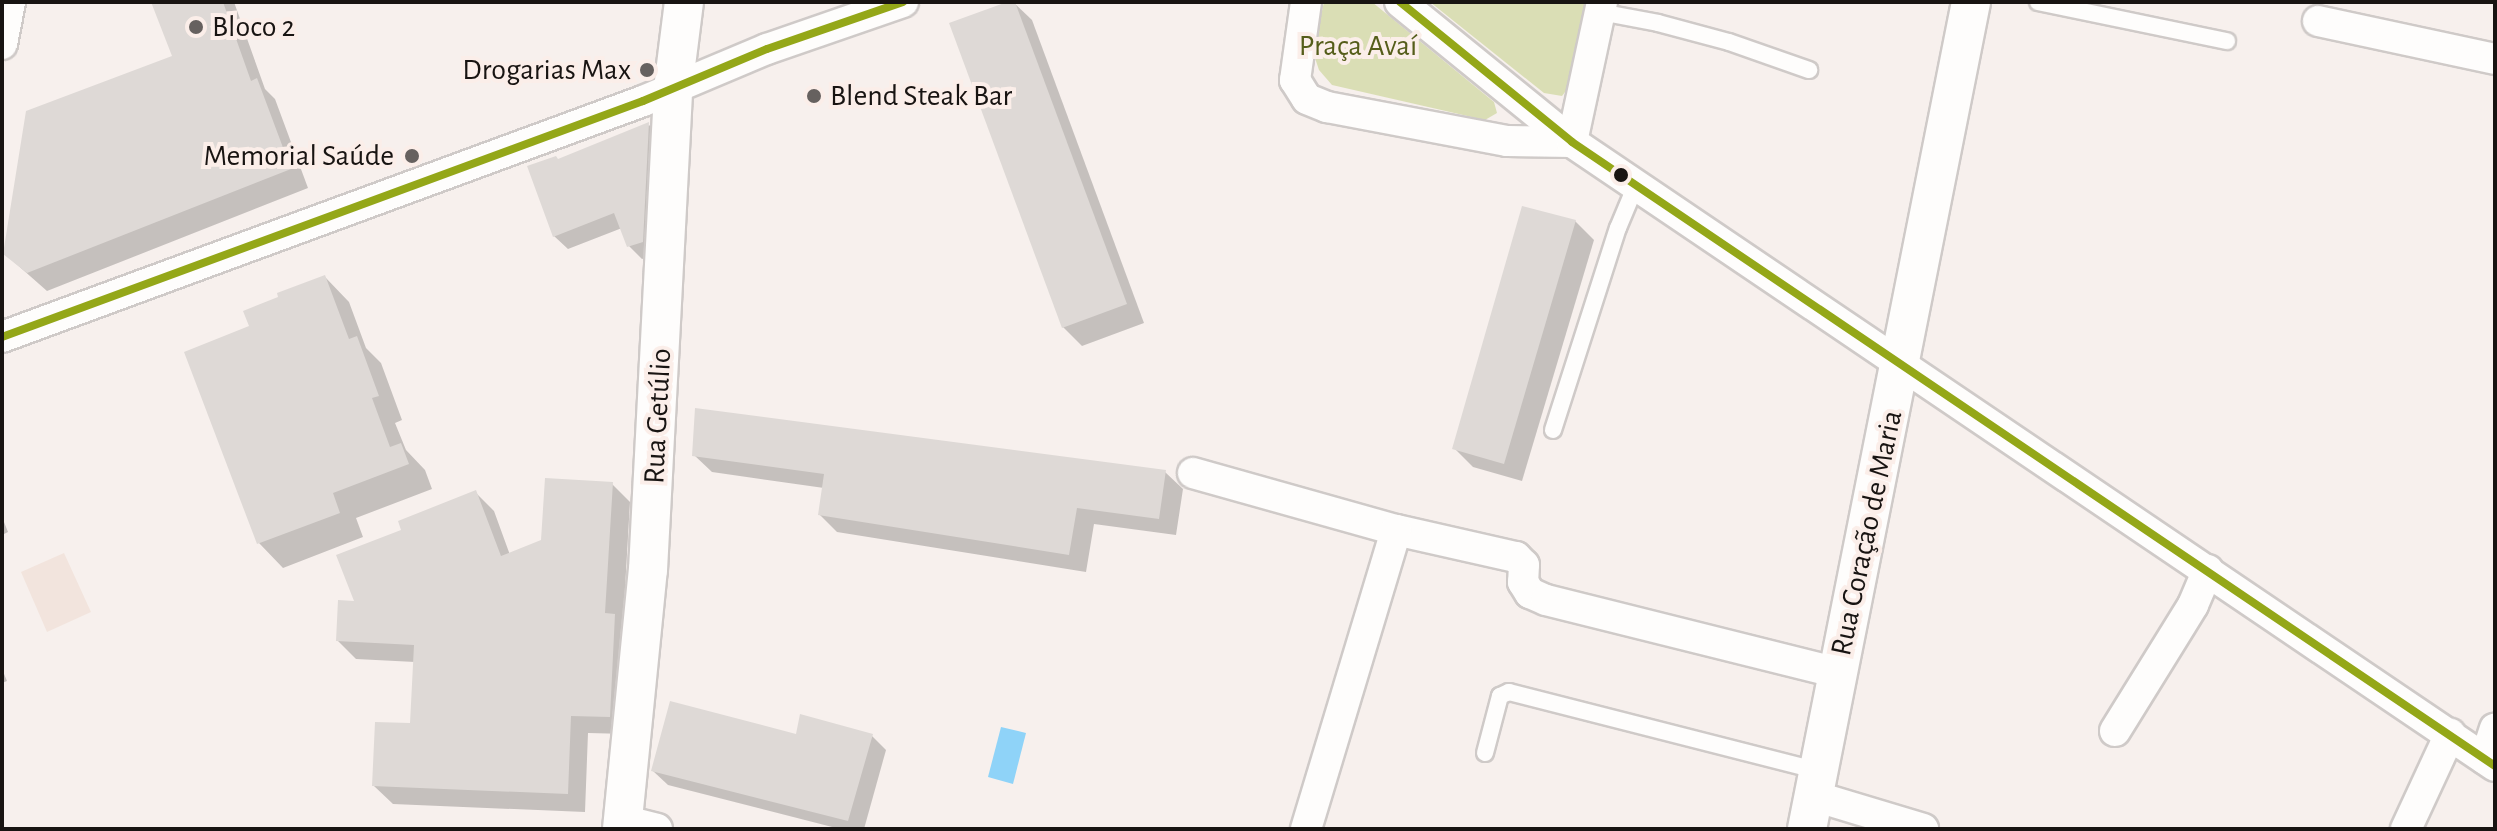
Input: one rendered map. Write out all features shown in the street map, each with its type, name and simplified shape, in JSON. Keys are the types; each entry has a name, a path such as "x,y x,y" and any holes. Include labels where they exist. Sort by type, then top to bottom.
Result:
{"street":[{"path":"2,44 10,2"},
{"name":"Rua Getúlio","path":"634,826 673,89 684,2"},
{"path":"2,337 673,89 767,49 903,2"},
{"path":"1306,2 1295,80 1307,99 1327,107 1507,141 1572,142"},
{"path":"1400,2 1572,142 2490,762 2495,729"},
{"name":"Rua Coração de Maria","path":"1813,799 1902,363 1971,2"},
{"path":"1572,142 1601,7"},
{"path":"2318,21 2495,59"},
{"path":"1193,473 1396,530 1516,557 1524,565 1523,582 1530,593 1546,600 1839,673"},
{"path":"1306,829 1396,530"},
{"path":"2115,731 2193,605 2208,570"},
{"path":"2406,829 2450,734"},
{"path":"1813,799 1923,829"}],"lane":[{"path":"2038,2 2227,41"},
{"path":"1601,7 1729,42 1809,70"},
{"path":"1553,430 1618,228 1636,185"},
{"path":"1485,753 1500,696 1509,692 1813,799"}],"shaded area":[{"path":"64,553 91,612 47,632 21,572"}],"green space":[{"name":"Praça Avaí","path":"1324,2 1372,2 1494,102 1497,113 1485,120 1332,85 1319,70 1313,52"},
{"name":"Praça Avaí","path":"1430,2 1586,2 1569,87 1562,96 1544,93"}],"water":[{"path":"1001,727 1026,733 1013,784 988,777"}],"building":[{"path":"151,2 223,2 251,81 257,78 291,169 27,273 3,254 26,111 172,56"},
{"path":"1007,2 1015,2 1127,304 1062,328 949,23"},
{"path":"649,122 643,242 627,247 614,213 553,237 527,166 556,156 558,159"},
{"path":"1522,206 1576,220 1504,464 1452,449"},
{"path":"325,275 349,339 357,336 379,396 372,398 390,447 401,443 409,464 333,493 340,513 257,544 184,352 249,326 243,311 278,297 277,293"},
{"path":"695,408 1166,470 1159,519 1077,508 1069,555 818,515 824,474 692,456"},
{"path":"545,478 613,482 605,613 615,614 610,717 571,716 568,794 372,786 375,722 410,723 414,645 336,641 338,600 354,601 336,555 401,530 398,521 476,490 501,556 541,540"},
{"path":"670,701 796,734 800,714 873,734 848,821 651,771"}],"transit line":[{"path":"2,337 643,101 767,49 903,2"},
{"path":"1400,2 1572,142 2495,766"}],"place":[{"name":"Bloco 2","path":"196,27"},
{"name":"Drogarias Max","path":"647,70"},
{"name":"Blend Steak Bar","path":"814,96"},
{"name":"Memorial Saúde","path":"412,156"}]}
